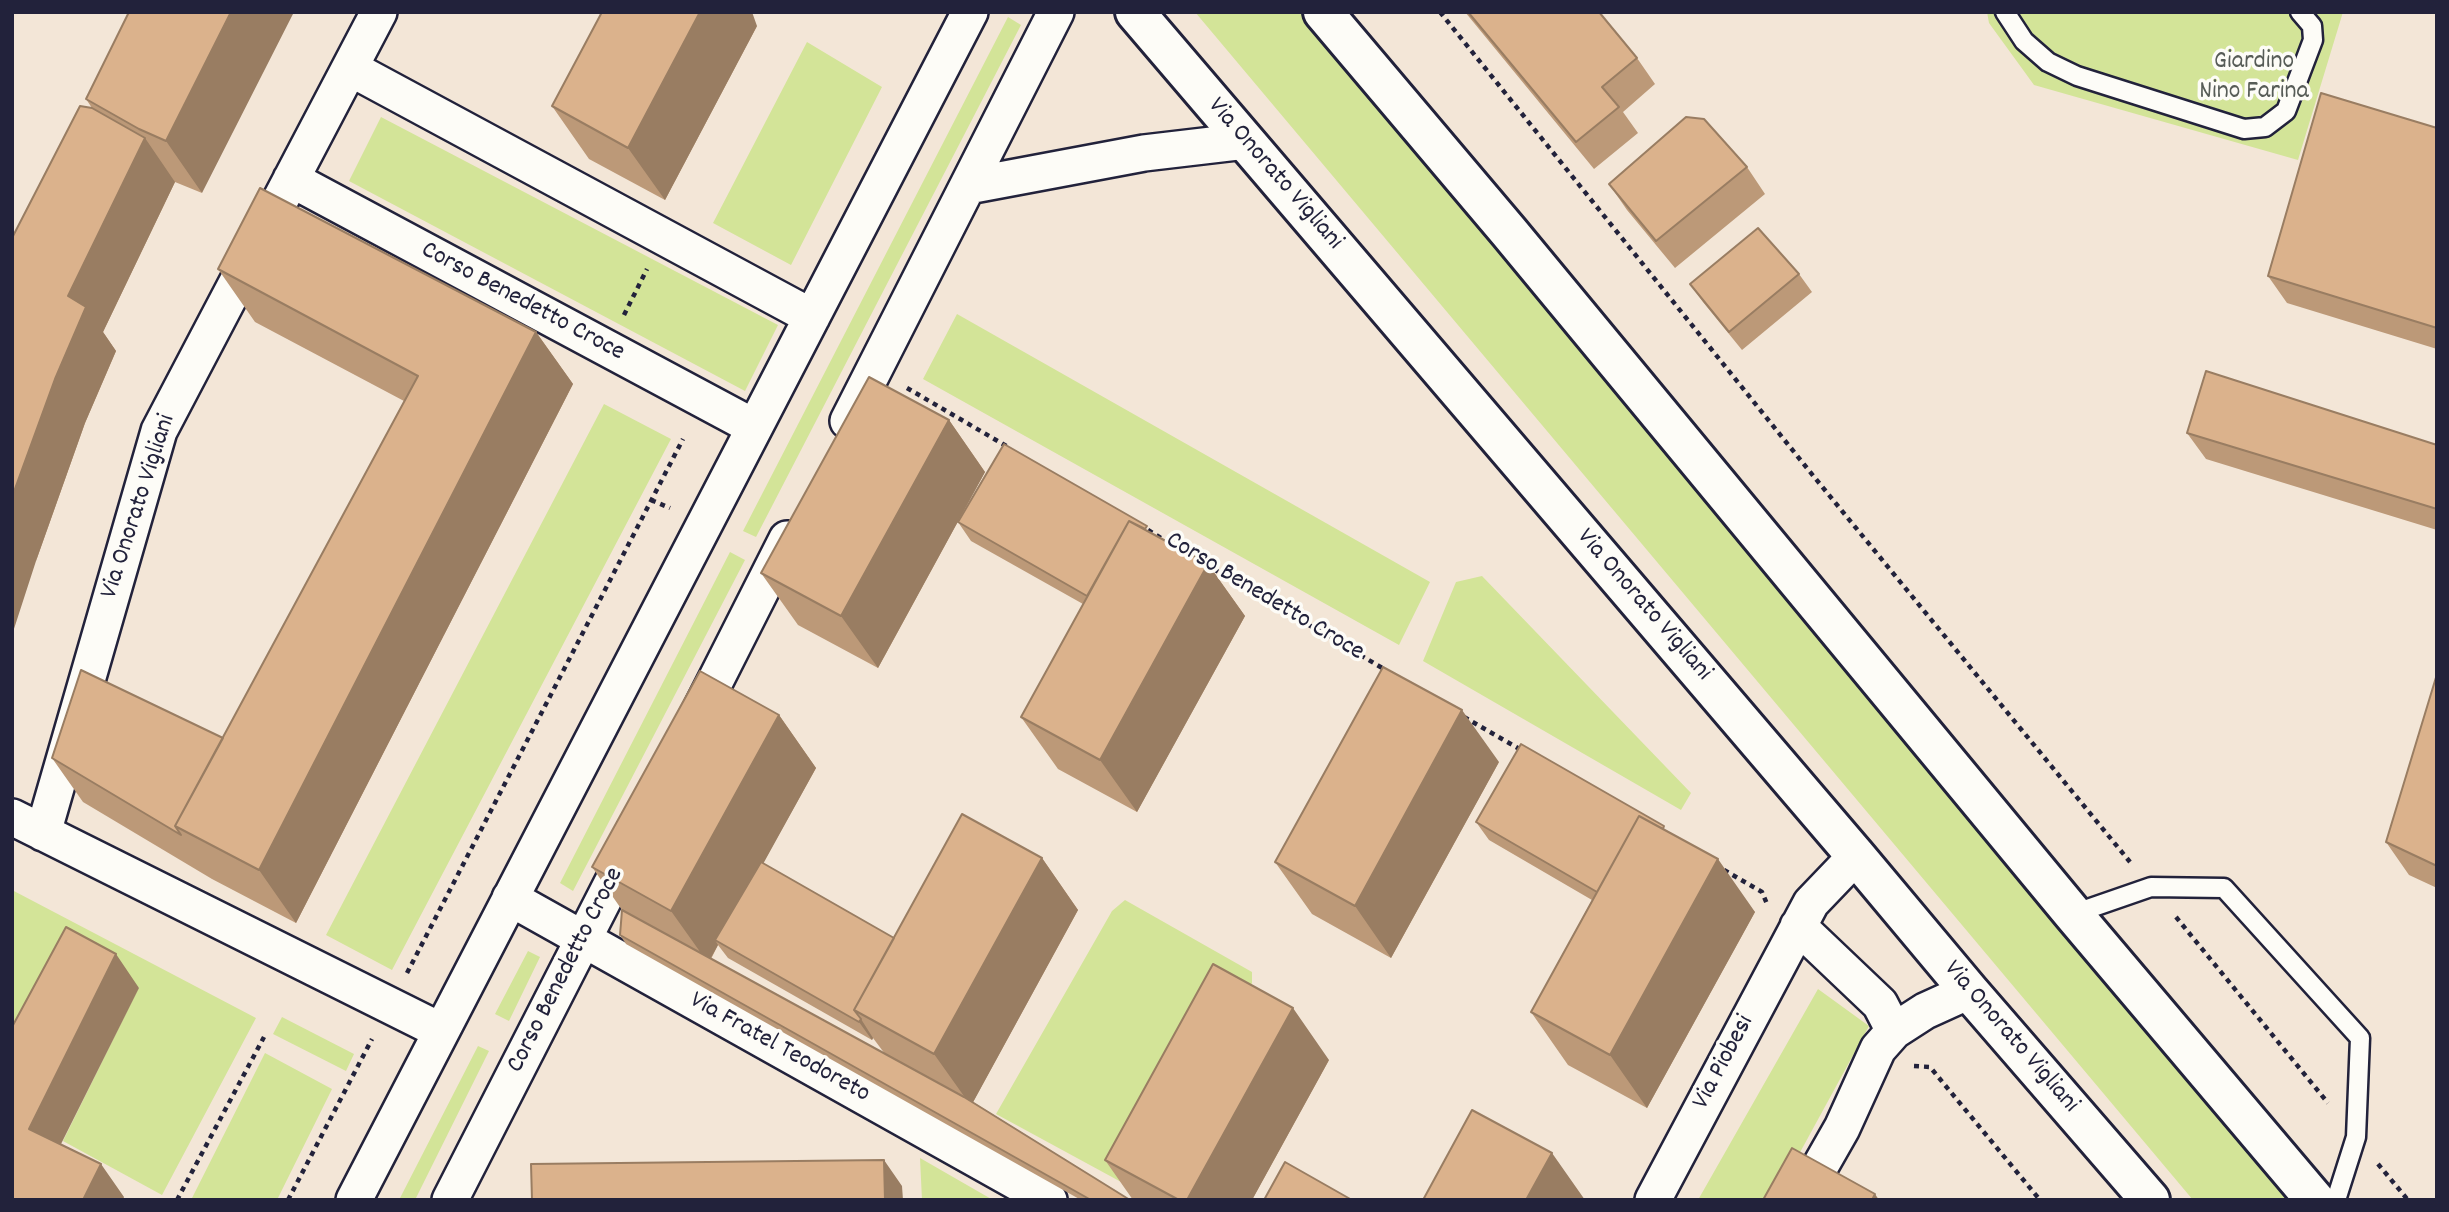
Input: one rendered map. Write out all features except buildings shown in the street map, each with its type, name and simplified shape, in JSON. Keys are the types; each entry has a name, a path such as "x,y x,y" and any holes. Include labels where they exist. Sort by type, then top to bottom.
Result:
{"main road":[{"name":"Via Onorato Vigliani","path":"1135,12 2150,1200"},
{"path":"1332,17 2073,914 2315,1200"}],"street":[{"name":"Via Onorato Vigliani","path":"43,833 159,431 379,12"},
{"path":"354,1200 970,12"},
{"path":"831,453 1056,12"},
{"path":"350,68 812,317"},
{"path":"968,186 1144,153 1245,141"},
{"name":"Corso Benedetto Croce","path":"290,179 754,427"},
{"path":"676,757 800,514"},
{"path":"12,817 441,1031"},
{"name":"Corso Benedetto Croce","path":"450,1200 645,818"},
{"name":"Via Piobesi","path":"1653,1200 1811,903 1856,856"},
{"name":"Via Fratel Teodoreto","path":"510,898 1049,1200"},
{"path":"1798,926 1881,1004 1894,1031"},
{"path":"1801,1200 1842,1128 1878,1049 1894,1031 1925,1011 1969,991"}],"lane":[{"path":"2006,12 2024,41 2048,62 2077,76 2244,129 2265,127 2286,111 2312,40 2312,26 2300,12"},
{"path":"2073,914 2151,887 2224,888 2360,1038 2356,1137 2336,1200"}],"path":[{"path":"1440,12 1815,478 2407,1200"},
{"path":"606,348 664,237"},
{"path":"874,369 1018,454"},
{"path":"288,1200 683,439"},
{"name":"Corso Benedetto Croce","path":"1138,524 1186,553"},
{"name":"Corso Benedetto Croce","path":"1198,560 1390,673"},
{"path":"1462,715 1534,758"},
{"path":"1714,864 1762,892"},
{"path":"177,1200 264,1037"}],"green space":[{"path":"1195,12 1301,12 2299,1200 2193,1200"},
{"name":"Giardino Nino Farina","path":"1987,12 2343,12 2298,160 2034,85 1989,23"},
{"path":"1008,17 1021,25 756,537 743,531"},
{"path":"807,42 882,87 791,265 713,223"},
{"path":"381,117 778,325 745,391 349,181"},
{"path":"957,314 1430,582 1399,645 923,379"},
{"path":"604,404 671,439 392,970 326,935"},
{"path":"730,552 745,560 573,891 560,883"},
{"path":"1482,576 1691,793 1681,810 1423,661 1456,582"},
{"path":"12,890 256,1018 162,1195 63,1141 139,987 12,1059"},
{"path":"1125,900 1252,972 1252,983 1134,1189 996,1114 1112,911"},
{"path":"528,951 540,957 509,1021 495,1014"},
{"path":"1818,989 1869,1026 1774,1200 1698,1200"},
{"path":"282,1017 354,1054 346,1071 273,1034"},
{"path":"478,1046 489,1051 415,1200 399,1200"},
{"path":"265,1053 332,1089 277,1200 191,1200"},
{"path":"920,1158 993,1200 922,1200"}]}
